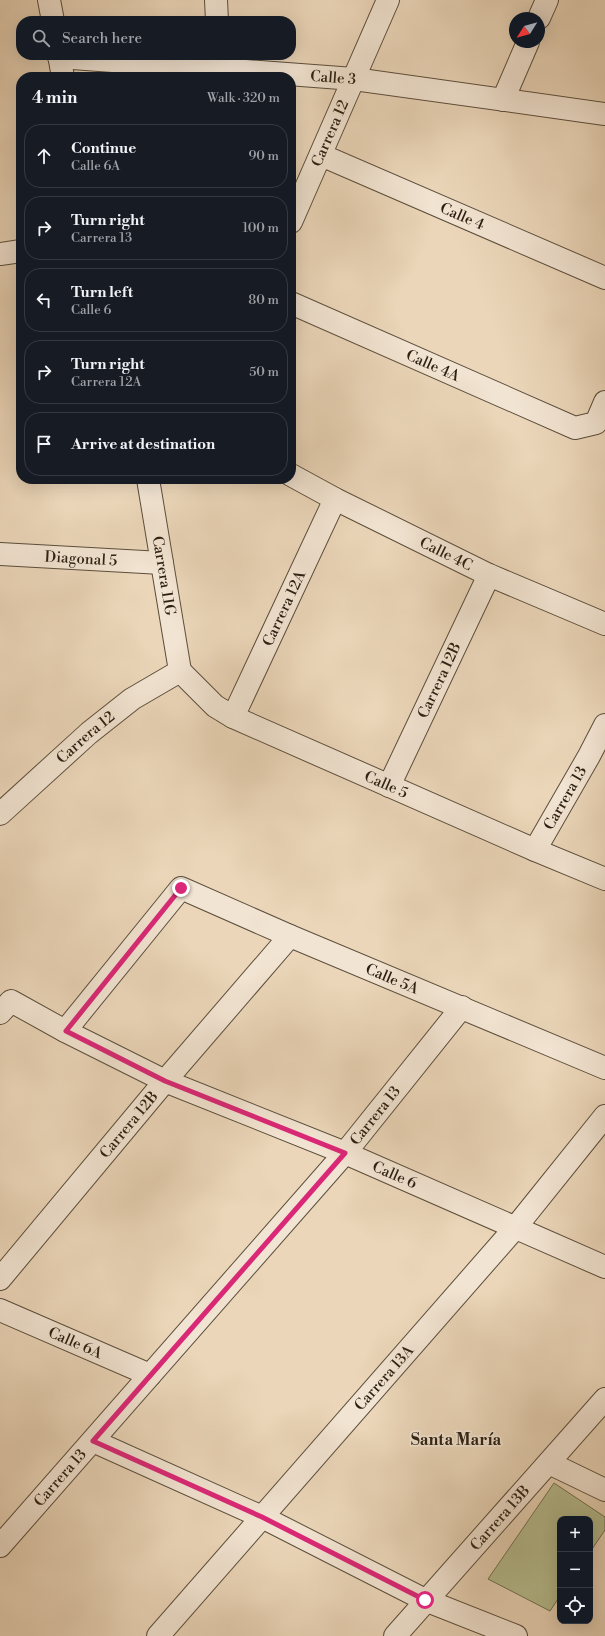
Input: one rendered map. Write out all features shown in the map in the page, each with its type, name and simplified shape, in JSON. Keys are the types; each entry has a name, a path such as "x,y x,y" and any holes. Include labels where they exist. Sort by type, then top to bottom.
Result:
{"street":[{"path":"50,0 52,16"},
{"path":"216,0 217,16"},
{"name":"Carrera 12","path":"296,210 388,0"},
{"path":"542,12 547,0"},
{"path":"503,100 525,48"},
{"name":"Calle 3","path":"61,63 220,62 605,114"},
{"name":"Calle 4","path":"320,155 605,278"},
{"path":"0,254 16,252"},
{"name":"Calle 4A","path":"296,305 575,428 596,423 605,402"},
{"name":"Calle 4C","path":"296,478 335,499 489,575 605,624"},
{"name":"Carrera 11G","path":"149,484 180,671"},
{"name":"Carrera 12A","path":"233,717 335,499"},
{"name":"Diagonal 5","path":"0,554 162,563"},
{"name":"Carrera 12B","path":"389,786 489,575"},
{"name":"Carrera 12","path":"0,814 89,733 126,704 180,671"},
{"name":"Calle 5","path":"180,671 215,706 233,717 535,850 605,878"},
{"name":"Carrera 13","path":"535,850 605,725"},
{"name":"Calle 5A","path":"66,1031 181,888 290,936 605,1068"},
{"name":"Carrera 12B","path":"0,1279 165,1081 290,936"},
{"name":"Calle 6","path":"5,1007 66,1031 165,1081 345,1153 605,1267"},
{"name":"Carrera 13","path":"0,1546 345,1153 462,1007"},
{"name":"Carrera 13A","path":"158,1636 515,1228 605,1116"},
{"name":"Calle 6A","path":"0,1310 150,1375"},
{"name":"Carrera 13B","path":"395,1636 425,1600 605,1399"},
{"path":"93,1441 262,1517 425,1600 516,1636"},
{"path":"549,1463 605,1490"}],"green space":[{"path":"554,1483 605,1517 605,1530 593,1548 593,1516 557,1516 557,1600 550,1611 488,1579"}],"district":[{"name":"Santa María","path":"456,1440"}],"route":[{"path":"181,888 66,1031 165,1081 345,1153 93,1441 262,1517 425,1600"}]}
